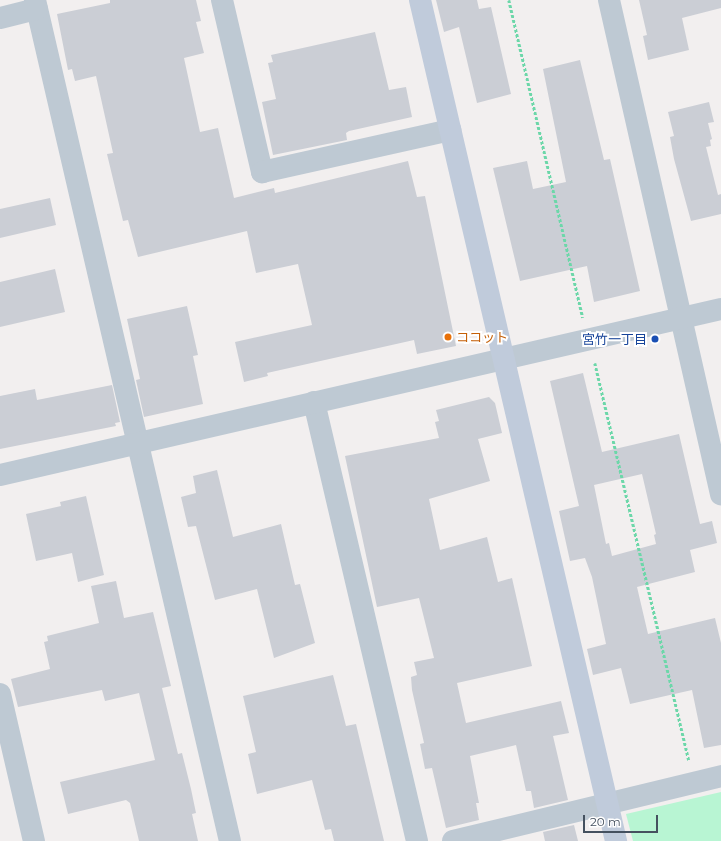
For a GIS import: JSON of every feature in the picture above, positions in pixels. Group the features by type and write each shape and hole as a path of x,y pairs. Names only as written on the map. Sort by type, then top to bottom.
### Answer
{"street":[{"path":"222,0 262,172 450,130"},
{"path":"420,0 616,841"},
{"path":"609,0 721,494"},
{"path":"0,18 36,4 230,841"},
{"path":"0,475 721,309"},
{"path":"314,402 416,841"},
{"path":"0,694 34,841"},
{"path":"453,841 608,805 721,776"}],"path":[{"path":"509,0 695,783"}],"green space":[{"path":"721,792 721,841 633,841 626,814"}],"building":[{"path":"110,0 196,0 201,21 196,22 204,53 184,58 200,132 218,128 234,198 274,188 275,193 408,161 417,197 425,196 456,346 417,354 414,340 267,373 268,376 244,382 235,342 312,325 298,264 256,273 247,231 138,257 128,220 123,221 107,154 113,153 96,76 75,81 72,69 68,70 57,14 110,3"},
{"path":"436,0 477,0 479,9 491,7 511,94 477,103 459,27 444,32"},
{"path":"639,0 721,0 721,8 682,18 689,50 648,60 643,36 647,35"},
{"path":"375,32 389,90 406,87 412,117 349,131 346,133 347,140 273,155 262,102 276,99 268,63 273,62 271,55"},
{"path":"580,60 604,160 610,159 640,291 594,302 587,266 520,281 493,168 527,161 533,189 566,182 543,69"},
{"path":"709,102 714,122 708,123 712,139 710,140 711,146 706,147 718,195 721,194 721,214 691,221 674,159 670,137 674,136 668,112"},
{"path":"50,198 56,225 0,238 0,209"},
{"path":"55,269 65,312 0,327 0,282"},
{"path":"187,306 198,355 193,356 203,404 144,417 136,380 140,379 127,319"},
{"path":"583,373 602,452 679,434 700,524 712,521 717,543 690,550 695,572 637,587 648,634 715,618 721,643 721,745 704,748 692,690 630,704 621,668 593,675 587,649 606,644 592,577 585,558 570,561 559,511 579,506 550,381","holes":["642,474 656,534 654,535 656,544 612,556 609,543 606,544 594,485"]},
{"path":"112,385 120,422 115,423 116,426 0,449 0,396 35,389 37,400"},
{"path":"489,397 495,403 502,433 478,439 490,481 429,499 440,550 487,537 498,582 512,578 532,666 457,683 466,723 561,701 569,733 553,736 568,800 534,808 531,791 526,791 516,745 470,756 479,803 476,803 479,820 446,828 432,768 425,769 420,744 424,743 412,690 411,677 417,675 414,662 434,658 419,598 377,607 345,456 439,438 435,422 439,421 436,410"},
{"path":"217,470 233,537 281,524 295,585 300,584 315,643 274,658 257,589 215,600 196,526 188,527 181,497 196,493 193,476"},
{"path":"86,496 104,575 78,582 72,553 36,561 26,514 61,506 60,502"},
{"path":"116,581 124,618 153,612 171,686 162,688 178,754 182,753 191,789 196,813 192,814 198,841 139,841 130,803 126,800 68,814 60,782 155,760 139,693 105,701 102,690 18,707 11,679 50,669 44,642 48,641 47,636 99,623 91,586"},
{"path":"333,675 346,726 356,724 384,841 334,841 331,829 325,830 312,780 257,794 248,754 256,752 243,696"},
{"path":"574,825 578,841 545,841 543,832"}],"place":[{"name":"ココット","path":"448,337"},
{"name":"宮竹一丁目","path":"655,339"}]}
